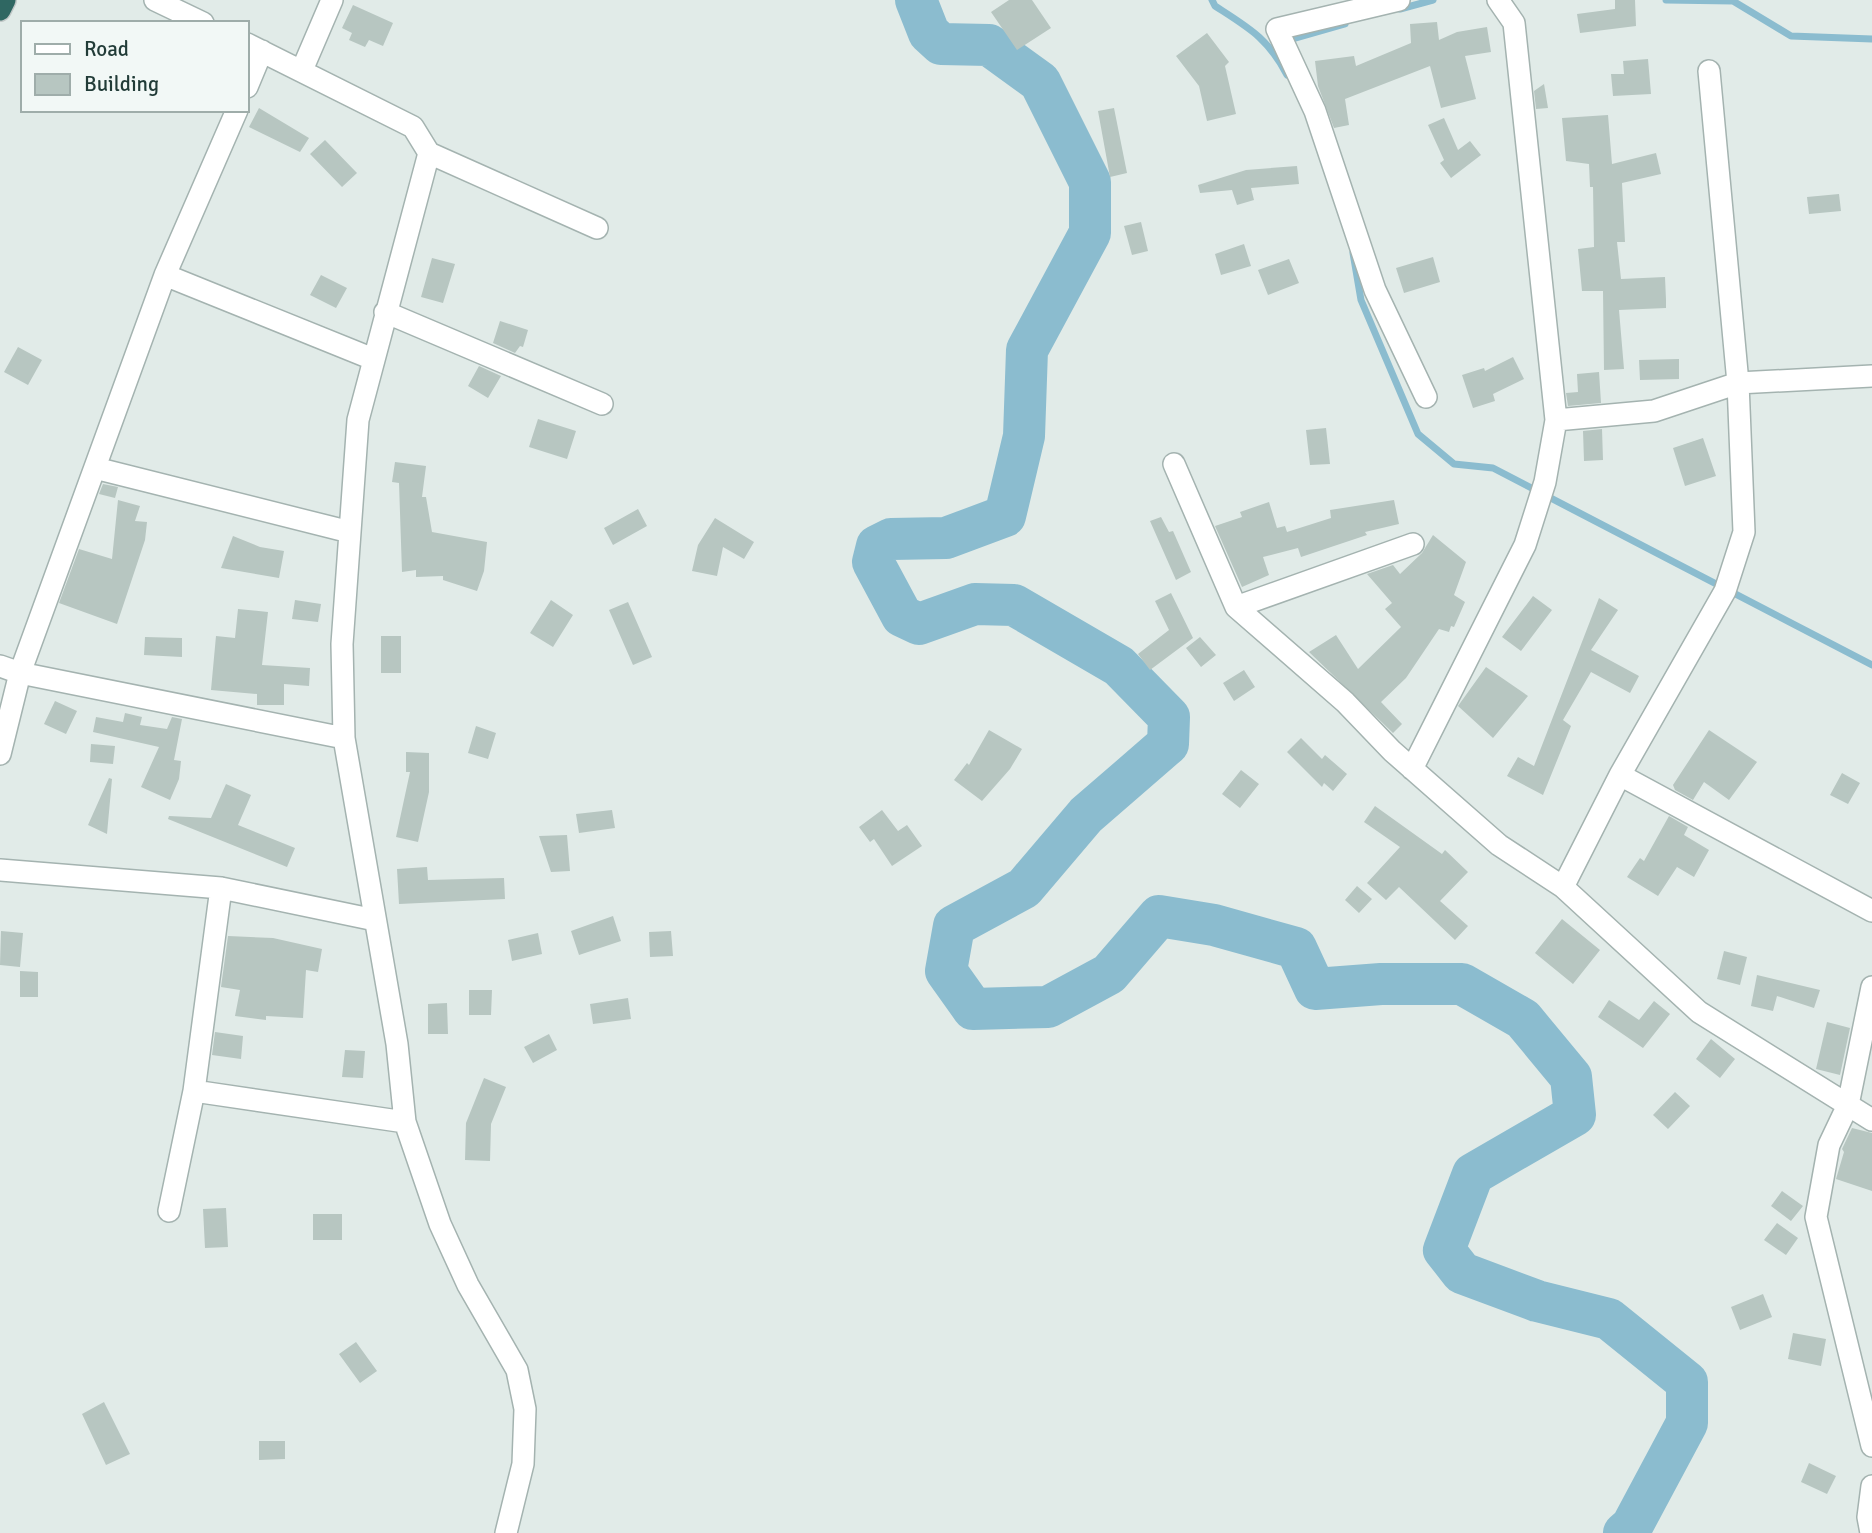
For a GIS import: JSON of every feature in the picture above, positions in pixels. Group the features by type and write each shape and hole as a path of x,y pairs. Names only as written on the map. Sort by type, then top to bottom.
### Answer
{"highway":[{"path":"0,10 5,0"}],"street":[{"path":"155,0 199,21"},
{"path":"302,70 332,0"},
{"path":"1399,0 1314,10 1277,29 1315,111 1375,290 1426,397"},
{"path":"1412,769 1525,545 1543,490 1556,420 1514,23 1498,0"},
{"path":"248,83 255,48 413,127 429,152 597,228"},
{"path":"1563,887 1620,775 1728,584 1744,532 1738,383 1709,71"},
{"path":"0,754 20,673 165,275 236,112"},
{"path":"429,152 358,420 342,645 344,738 397,1044 405,1122 440,1224 468,1285 517,1370 525,1409 523,1464 506,1533"},
{"path":"165,275 373,359"},
{"path":"385,312 602,404"},
{"path":"1556,420 1654,411 1738,383 1872,376"},
{"path":"1174,464 1236,607 1345,702 1412,769 1499,845 1563,887 1699,1012 1872,1120"},
{"path":"95,468 350,532"},
{"path":"1236,607 1413,544"},
{"path":"0,666 20,673 344,738"},
{"path":"1620,775 1872,911"},
{"path":"0,870 221,888 375,920"},
{"path":"169,1211 194,1091 221,888"},
{"path":"1872,987 1848,1105 1829,1145 1816,1217 1872,1446"},
{"path":"194,1091 405,1122"},
{"path":"1871,1533 1868,1517 1872,1486"}],"building":[{"path":"1009,0 1032,0 1051,28 1017,50 991,12"},
{"path":"1615,0 1635,0 1636,26 1580,33 1577,14 1615,9"},
{"path":"353,5 393,23 383,46 369,40 365,47 349,40 352,33 342,28"},
{"path":"1437,22 1439,40 1457,32 1487,27 1491,52 1465,56 1476,99 1441,108 1430,66 1345,99 1349,125 1334,128 1318,86 1315,61 1354,56 1356,66 1411,43 1410,24"},
{"path":"1207,33 1229,62 1225,66 1236,114 1207,121 1199,86 1176,56"},
{"path":"1648,59 1651,94 1613,96 1611,74 1624,74 1623,61"},
{"path":"1544,84 1548,108 1536,109 1534,91"},
{"path":"259,108 309,138 300,152 249,127"},
{"path":"1114,108 1127,173 1110,177 1098,111"},
{"path":"1608,115 1612,164 1656,153 1661,174 1622,183 1625,242 1617,242 1621,279 1665,277 1666,308 1619,310 1624,369 1604,370 1603,291 1582,291 1578,249 1594,247 1593,187 1590,187 1589,164 1566,161 1562,118"},
{"path":"1444,118 1458,150 1470,141 1481,155 1451,178 1440,163 1444,160 1428,125"},
{"path":"325,140 357,173 342,187 310,154"},
{"path":"1297,166 1299,184 1251,188 1254,200 1237,205 1232,190 1200,193 1198,185 1246,170"},
{"path":"1839,194 1841,211 1809,214 1807,197"},
{"path":"1141,222 1148,251 1132,255 1124,226"},
{"path":"1244,244 1251,266 1221,275 1215,254"},
{"path":"1433,257 1440,282 1404,293 1396,268"},
{"path":"432,258 455,264 443,303 421,297"},
{"path":"1289,259 1299,283 1268,295 1258,270"},
{"path":"321,275 347,288 336,308 310,295"},
{"path":"500,321 528,330 523,347 520,346 515,353 493,343"},
{"path":"18,347 42,360 28,385 4,372"},
{"path":"1513,357 1524,379 1493,394 1495,401 1473,408 1462,375 1484,368 1485,371"},
{"path":"1679,359 1679,379 1640,380 1639,360"},
{"path":"479,366 501,376 488,398 468,386"},
{"path":"1599,372 1601,403 1568,406 1566,393 1578,392 1577,374"},
{"path":"538,419 576,431 567,459 529,447"},
{"path":"1326,428 1330,464 1310,465 1306,430"},
{"path":"1602,429 1603,460 1584,461 1583,431"},
{"path":"1703,438 1716,476 1685,486 1673,448"},
{"path":"395,462 426,466 422,497 426,497 432,532 487,542 484,571 477,591 443,580 443,576 416,577 416,570 402,572 399,483 392,482"},
{"path":"103,484 118,487 115,498 99,494"},
{"path":"118,500 140,506 135,521 147,522 145,540 117,624 59,603 79,549 112,559"},
{"path":"1394,500 1399,524 1365,532 1367,535 1301,557 1298,548 1263,557 1269,575 1242,587 1215,526 1242,517 1240,512 1269,502 1277,528 1285,526 1287,532 1331,518 1330,510"},
{"path":"638,509 647,526 613,545 604,528"},
{"path":"1161,517 1169,532 1173,531 1191,572 1176,580 1150,521"},
{"path":"715,518 754,542 744,559 723,547 717,576 692,571 698,545"},
{"path":"1433,535 1466,562 1454,595 1465,602 1454,627 1451,626 1449,632 1439,629 1406,678 1381,702 1402,724 1393,733 1309,652 1336,635 1358,669 1401,627 1385,609 1392,603 1367,574 1393,565 1400,574 1422,553"},
{"path":"233,536 260,547 284,551 279,578 221,568"},
{"path":"1171,593 1193,638 1150,670 1138,654 1169,630 1155,601"},
{"path":"1533,596 1552,610 1521,651 1502,637"},
{"path":"1599,598 1618,610 1591,650 1639,676 1630,693 1591,672 1563,720 1571,726 1543,795 1507,776 1518,757 1534,766"},
{"path":"295,600 321,604 318,622 292,619"},
{"path":"551,600 573,615 553,647 530,633"},
{"path":"628,602 652,657 633,665 609,610"},
{"path":"238,609 268,612 262,665 310,668 309,686 284,684 284,705 257,705 257,694 211,690 216,636 235,638"},
{"path":"381,636 401,636 401,673 381,673"},
{"path":"145,637 182,638 182,657 144,655"},
{"path":"1200,637 1216,655 1201,667 1186,648"},
{"path":"1486,667 1528,696 1493,738 1458,706"},
{"path":"1244,670 1255,687 1234,701 1223,683"},
{"path":"55,701 77,711 66,734 44,724"},
{"path":"125,713 142,717 140,725 167,729 172,717 182,719 174,760 181,761 179,779 170,800 141,787 159,747 93,732 96,717 123,722"},
{"path":"476,726 496,733 488,759 468,753"},
{"path":"989,730 1022,749 1010,769 982,801 954,780 967,763 969,765"},
{"path":"1709,730 1757,762 1729,800 1704,782 1693,800 1675,790 1673,785"},
{"path":"1301,738 1322,759 1325,755 1347,774 1333,791 1324,783 1322,787 1287,752"},
{"path":"91,744 115,746 113,764 90,762"},
{"path":"406,752 429,753 429,792 418,842 396,837 410,772 406,772"},
{"path":"1241,770 1259,784 1240,808 1222,794"},
{"path":"1842,773 1860,783 1848,804 1830,795"},
{"path":"109,778 112,779 107,834 88,825"},
{"path":"226,784 251,795 238,825 295,848 287,867 168,819 169,816 211,818"},
{"path":"1375,806 1442,854 1445,850 1468,872 1440,901 1468,926 1455,940 1399,887 1386,900 1367,883 1400,847 1364,822"},
{"path":"612,810 615,828 579,833 576,814"},
{"path":"882,810 898,831 907,825 922,846 892,866 874,839 870,842 859,827"},
{"path":"1669,816 1688,827 1684,835 1709,850 1694,877 1677,867 1658,896 1627,877 1640,858 1644,861"},
{"path":"567,835 570,871 551,872 539,836"},
{"path":"427,867 428,880 504,878 505,899 399,904 397,869"},
{"path":"1357,886 1372,899 1359,913 1345,900"},
{"path":"613,916 621,941 579,955 571,931"},
{"path":"1562,919 1600,950 1573,984 1535,953"},
{"path":"1,931 23,933 20,967 0,965"},
{"path":"671,931 673,956 650,957 649,932"},
{"path":"538,933 542,954 512,961 508,940"},
{"path":"228,936 273,938 322,949 318,972 306,970 303,1018 266,1016 266,1020 235,1016 240,990 221,987"},
{"path":"1724,951 1747,957 1740,985 1717,979"},
{"path":"20,971 38,972 38,997 20,997"},
{"path":"1757,975 1820,990 1814,1008 1777,996 1773,1011 1751,1006"},
{"path":"469,990 492,990 491,1015 469,1015"},
{"path":"628,998 631,1019 593,1024 590,1004"},
{"path":"1609,1000 1639,1020 1654,1001 1670,1014 1643,1048 1598,1017"},
{"path":"447,1003 448,1034 428,1034 428,1004"},
{"path":"1827,1022 1850,1028 1840,1075 1816,1069"},
{"path":"215,1032 243,1036 241,1059 212,1055"},
{"path":"549,1034 557,1050 533,1063 524,1047"},
{"path":"1711,1039 1735,1059 1720,1078 1696,1059"},
{"path":"345,1050 365,1051 363,1078 342,1077"},
{"path":"484,1078 506,1087 491,1124 490,1161 465,1160 466,1123"},
{"path":"1675,1092 1690,1106 1668,1129 1653,1115"},
{"path":"1852,1128 1872,1133 1872,1191 1836,1179 1844,1152 1842,1149"},
{"path":"1782,1191 1803,1206 1791,1221 1771,1206"},
{"path":"226,1208 228,1247 205,1248 203,1209"},
{"path":"313,1214 342,1214 342,1240 313,1240"},
{"path":"1777,1223 1798,1238 1786,1255 1764,1240"},
{"path":"1763,1294 1772,1317 1740,1330 1731,1307"},
{"path":"1793,1333 1826,1339 1821,1366 1788,1359"},
{"path":"356,1342 377,1371 360,1383 339,1354"},
{"path":"104,1402 130,1454 106,1465 82,1414"},
{"path":"259,1441 285,1441 285,1459 259,1460"},
{"path":"1809,1463 1836,1476 1827,1494 1801,1482"}],"waterway":[{"path":"916,0 929,33 941,44 989,45 1040,82 1090,182 1090,233 1027,350 1024,436 1005,516 946,538 891,539 877,546 873,562 902,616 919,624 975,604 1014,605 1119,666 1169,717 1168,744 1086,815 1024,888 954,926 946,971 973,1009 1048,1007 1109,974 1159,916 1214,925 1296,948 1315,989 1381,984 1462,984 1523,1019 1571,1077 1575,1115 1473,1174 1444,1250 1462,1273 1537,1301 1609,1319 1687,1382 1687,1423 1632,1526 1624,1533"},
{"path":"1212,0 1215,6 1265,43 1287,75"},
{"path":"1400,9 1433,0"},
{"path":"1666,0 1733,1 1791,36 1872,39"},
{"path":"1296,38 1345,24"},
{"path":"1353,253 1361,300 1418,434 1454,464 1493,468 1872,665"}]}
